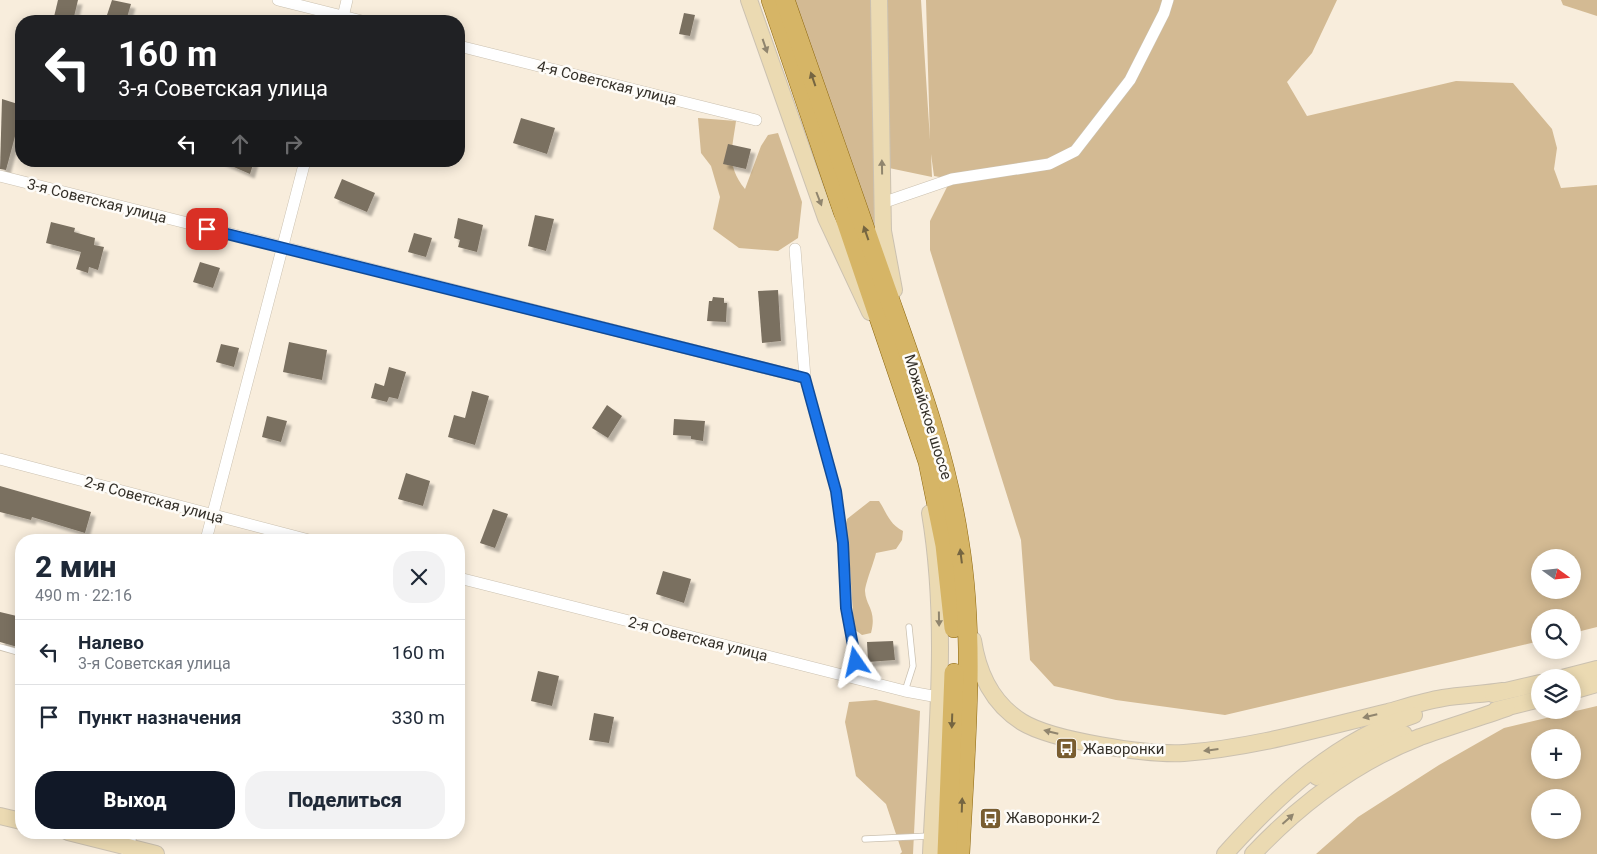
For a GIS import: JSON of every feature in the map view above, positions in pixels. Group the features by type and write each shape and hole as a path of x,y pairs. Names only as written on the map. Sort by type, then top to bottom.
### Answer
{"main road":[{"path":"749,0 826,218 906,371"},
{"name":"Можайское шоссе","path":"771,0 906,371 929,412 952,500 964,577 967,680 960,854"},
{"name":"Можайское шоссе","path":"785,0 906,371 913,414 939,509 950,580 954,623 954,680 946,854"},
{"path":"880,0 883,231 906,371"},
{"path":"913,414 936,554 940,645 931,854"},
{"path":"964,577 978,666 991,693 1022,722 1041,730 1091,743 1152,752 1184,753 1284,737 1442,698 1504,691"},
{"path":"1581,673 1597,669"},
{"path":"1581,688 1597,684"},
{"path":"1226,854 1258,818 1311,769 1345,745 1374,730 1432,709 1531,685"},
{"path":"1253,854 1299,810 1321,792 1365,764 1421,737 1531,701"},
{"path":"1278,800 1357,753 1392,737 1454,719 1507,708"},
{"path":"0,816 15,820"},
{"path":"101,839 129,845 156,854"}],"street":[{"path":"278,0 329,15"},
{"path":"343,15 347,0"},
{"path":"882,203 952,179 1049,164 1075,151 1130,80 1164,13 1168,0"},
{"name":"4-я Советская улица","path":"465,47 756,120"},
{"path":"208,534 303,167"},
{"name":"3-я Советская улица","path":"0,176 805,378"},
{"path":"795,249 805,378"},
{"name":"2-я Советская улица","path":"0,459 285,534"},
{"name":"2-я Советская улица","path":"465,580 859,680 938,697"}],"lane":[{"path":"805,378 836,491 843,543 846,608 859,680"},
{"path":"905,691 913,666 909,627"},
{"path":"0,647 15,651"},
{"path":"865,839 932,836"}],"shaded area":[{"path":"791,0 875,0 880,250"},
{"path":"887,0 921,0 930,140 926,0 1337,0 1312,53 1287,82 1307,116 1456,81 1513,83 1552,129 1557,148 1554,169 1561,188 1597,185 1597,627 1581,631 1581,609 1531,609 1531,643 1225,715 1116,700 1054,686 1030,660 1021,540 930,250 930,221 951,179 934,176 931,154 932,177 889,168"},
{"path":"1561,0 1597,0 1597,16 1563,5"},
{"path":"698,118 736,121 732,149 733,165 739,181 745,189 761,146 768,135 778,133 802,202 798,238 778,251 739,248 713,229 720,197 711,166 701,153"},
{"path":"870,501 879,501 891,522 903,531 902,540 896,549 876,553 865,591 872,614 873,625 871,633 862,635 854,629 848,538 845,528 847,519"},
{"path":"876,700 920,711 913,854 900,854 902,852 886,804 856,776 845,722 849,702"},
{"path":"1597,706 1597,854 1316,854 1358,817 1439,765 1504,728 1542,719 1581,719 1581,710"}],"building":[{"path":"58,0 78,0 74,15 54,15"},
{"path":"112,0 131,4 128,15 107,15"},
{"path":"684,13 695,15 690,36 679,34"},
{"path":"2,99 15,103 15,136 6,170 0,169"},
{"path":"521,118 555,128 547,154 513,143"},
{"path":"728,144 751,149 746,169 723,164"},
{"path":"234,167 252,167 250,174"},
{"path":"342,179 375,193 367,212 334,198"},
{"path":"535,215 554,219 546,251 528,246"},
{"path":"458,218 483,225 477,252 458,247 460,240 454,238"},
{"path":"51,222 75,228 74,232 95,238 94,245 104,247 98,270 89,267 88,273 76,269 81,252 46,243"},
{"path":"414,233 432,238 426,257 408,252"},
{"path":"200,262 220,268 213,288 193,282"},
{"path":"778,290 781,341 762,343 758,291"},
{"path":"713,297 724,298 724,303 727,303 726,322 707,321 709,301 712,301"},
{"path":"289,342 327,350 322,380 283,372"},
{"path":"221,344 239,348 234,367 216,362"},
{"path":"389,367 406,372 398,399 389,397 387,402 371,398 375,383 384,386"},
{"path":"472,391 489,396 475,445 448,437 454,415 465,418"},
{"path":"607,405 622,416 608,438 592,428"},
{"path":"267,416 287,421 281,442 262,437"},
{"path":"674,419 705,421 703,441 691,439 691,436 673,435"},
{"path":"406,473 430,481 423,506 398,499"},
{"path":"0,486 91,512 85,533 32,517 31,520 0,512"},
{"path":"493,509 508,514 495,548 480,543"},
{"path":"663,571 691,579 684,603 656,594"},
{"path":"0,612 15,616 15,646 0,642"},
{"path":"893,641 895,660 868,662 867,642"},
{"path":"538,671 559,676 552,706 531,701"},
{"path":"594,713 614,717 609,743 589,740"}],"place":[{"name":"Жаворонки","path":"1067,749"},
{"name":"Жаворонки-2","path":"990,818"}],"route":[{"path":"207,229 805,378 836,491 843,543 846,608 856,662"}]}
